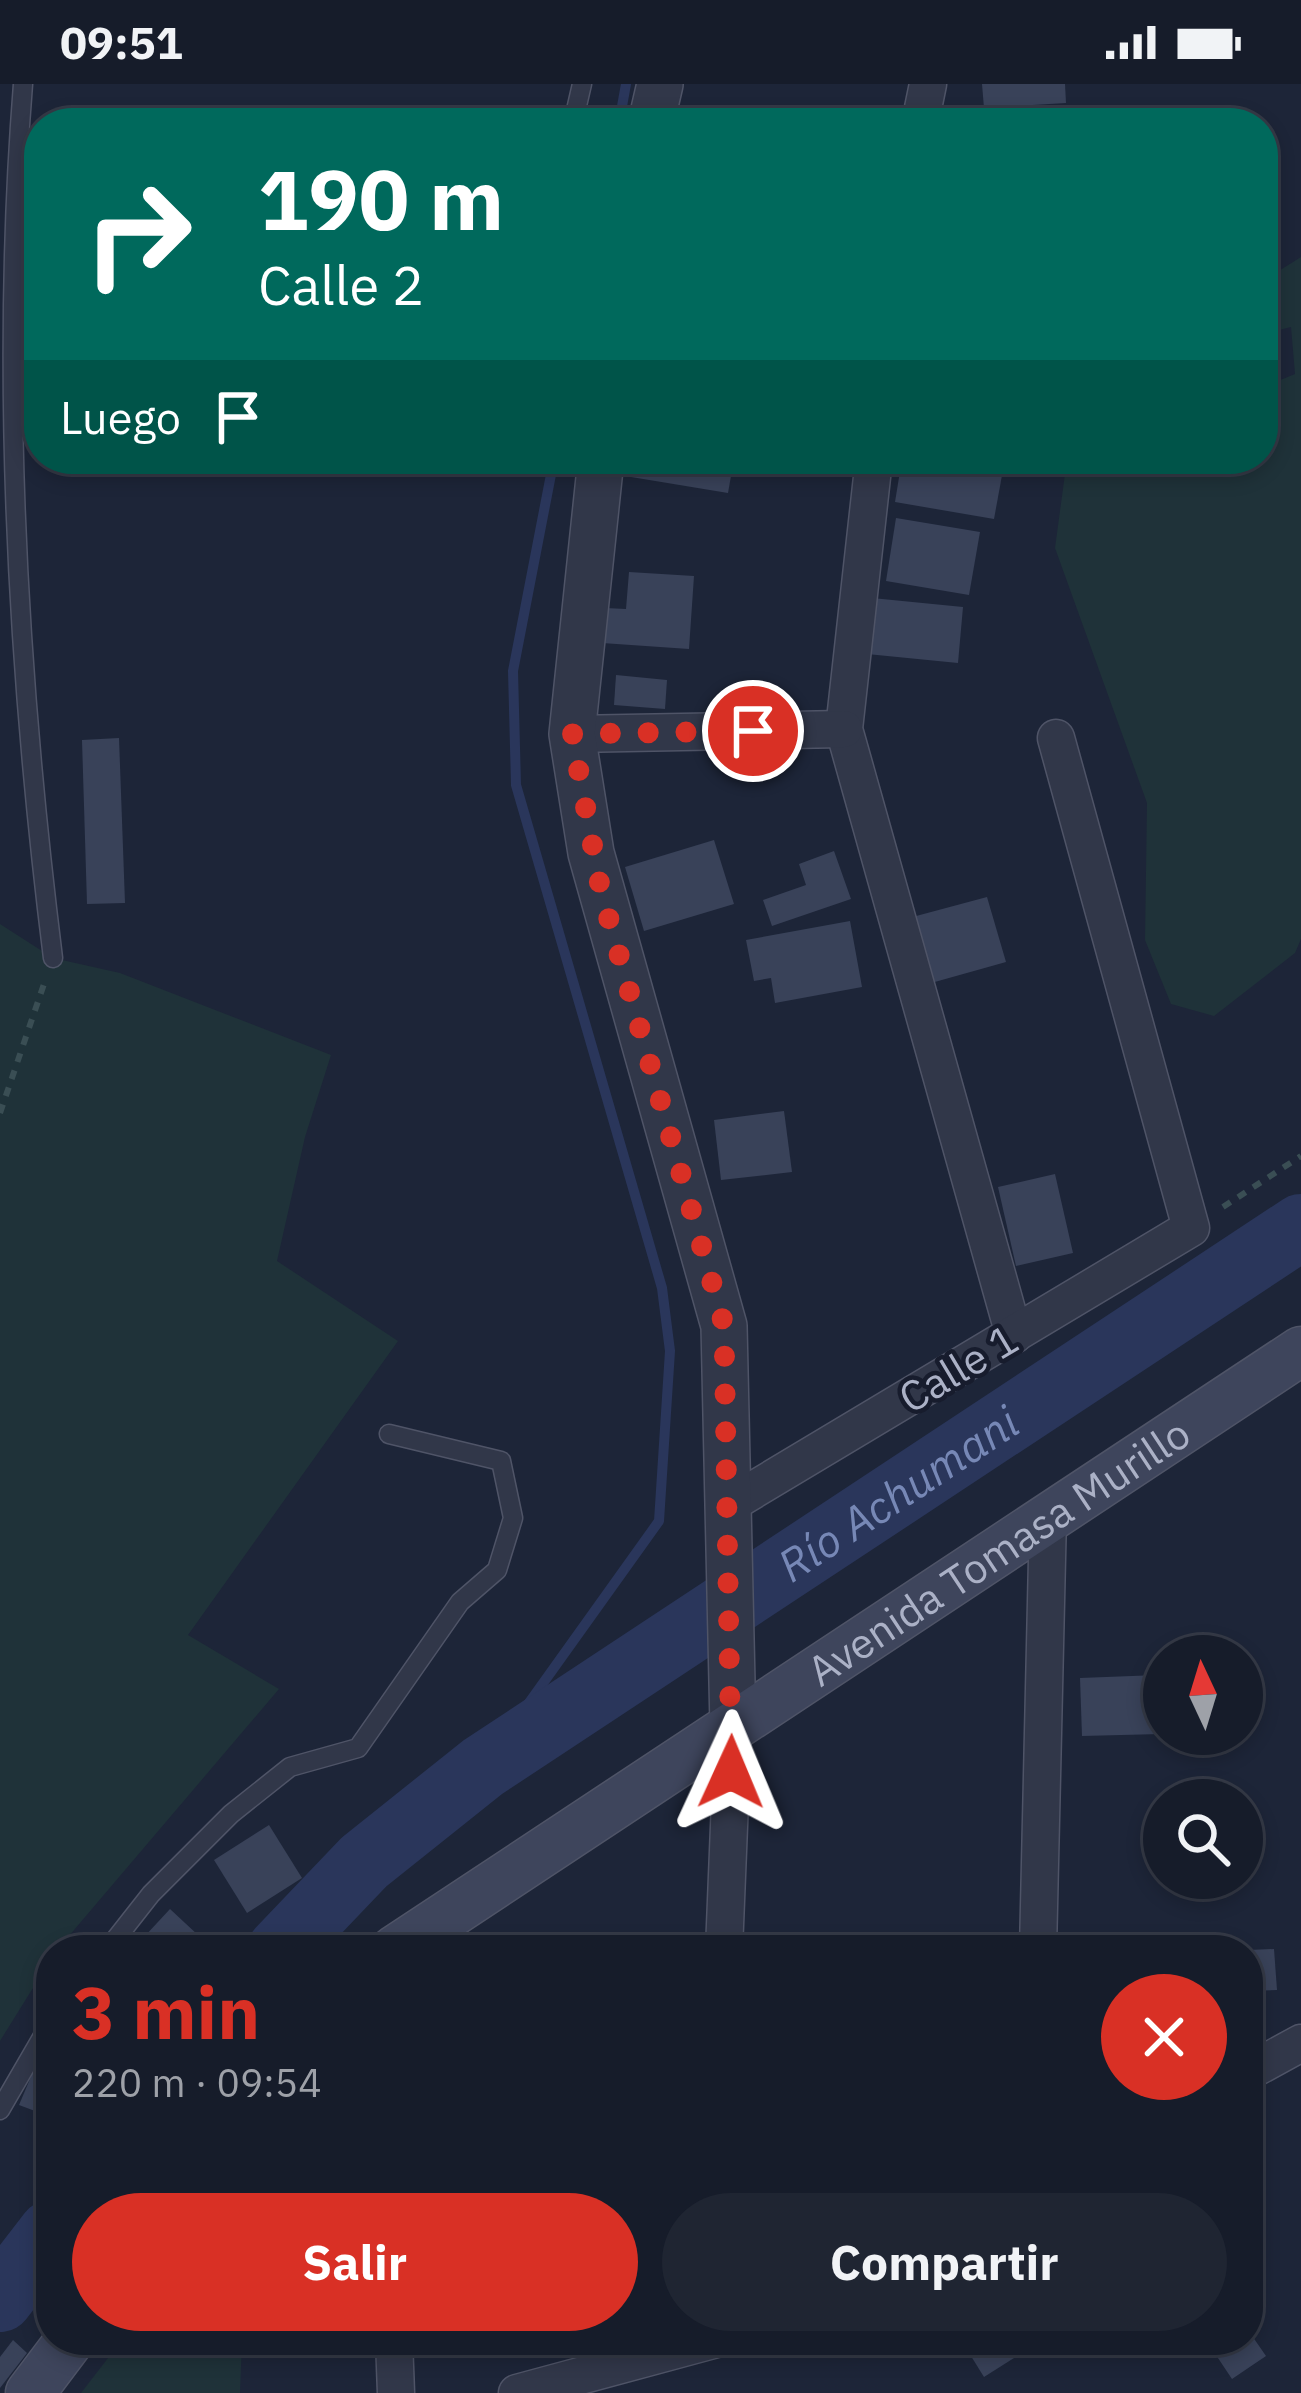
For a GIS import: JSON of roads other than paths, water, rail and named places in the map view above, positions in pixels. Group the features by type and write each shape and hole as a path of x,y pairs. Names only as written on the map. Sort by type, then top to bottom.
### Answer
{"main road":[{"name":"Avenida Tomasa Murillo","path":"420,1935 1301,1351"},
{"path":"30,2393 59,2355"}],"street":[{"path":"600,474 572,734 597,876 724,1325 733,1727 725,1935"},
{"path":"872,474 844,729 1014,1335"},
{"path":"572,734 844,729"},
{"name":"Calle 1","path":"727,1527 1014,1335 1191,1228 1055,738"},
{"path":"1038,1935 1048,1515"},
{"path":"1263,2064 1301,2042"},
{"path":"395,2355 396,2393"},
{"path":"517,2393 656,2355"}],"lane":[{"path":"23,84 14,189 12,308 24,721 53,958"},
{"path":"119,1935 152,1894 231,1814 290,1767 358,1748 460,1602 497,1570 514,1518 501,1461 389,1434"},
{"path":"0,2110 36,2048"}],"waterway":[{"path":"622,108 626,84"},
{"path":"483,1767 659,1521 670,1351 662,1288 516,785 513,671 551,474"},
{"name":"Río Achumani","path":"294,1935 364,1862 483,1767 1301,1227"},
{"name":"Río Achumani","path":"0,2299 36,2252"}]}
